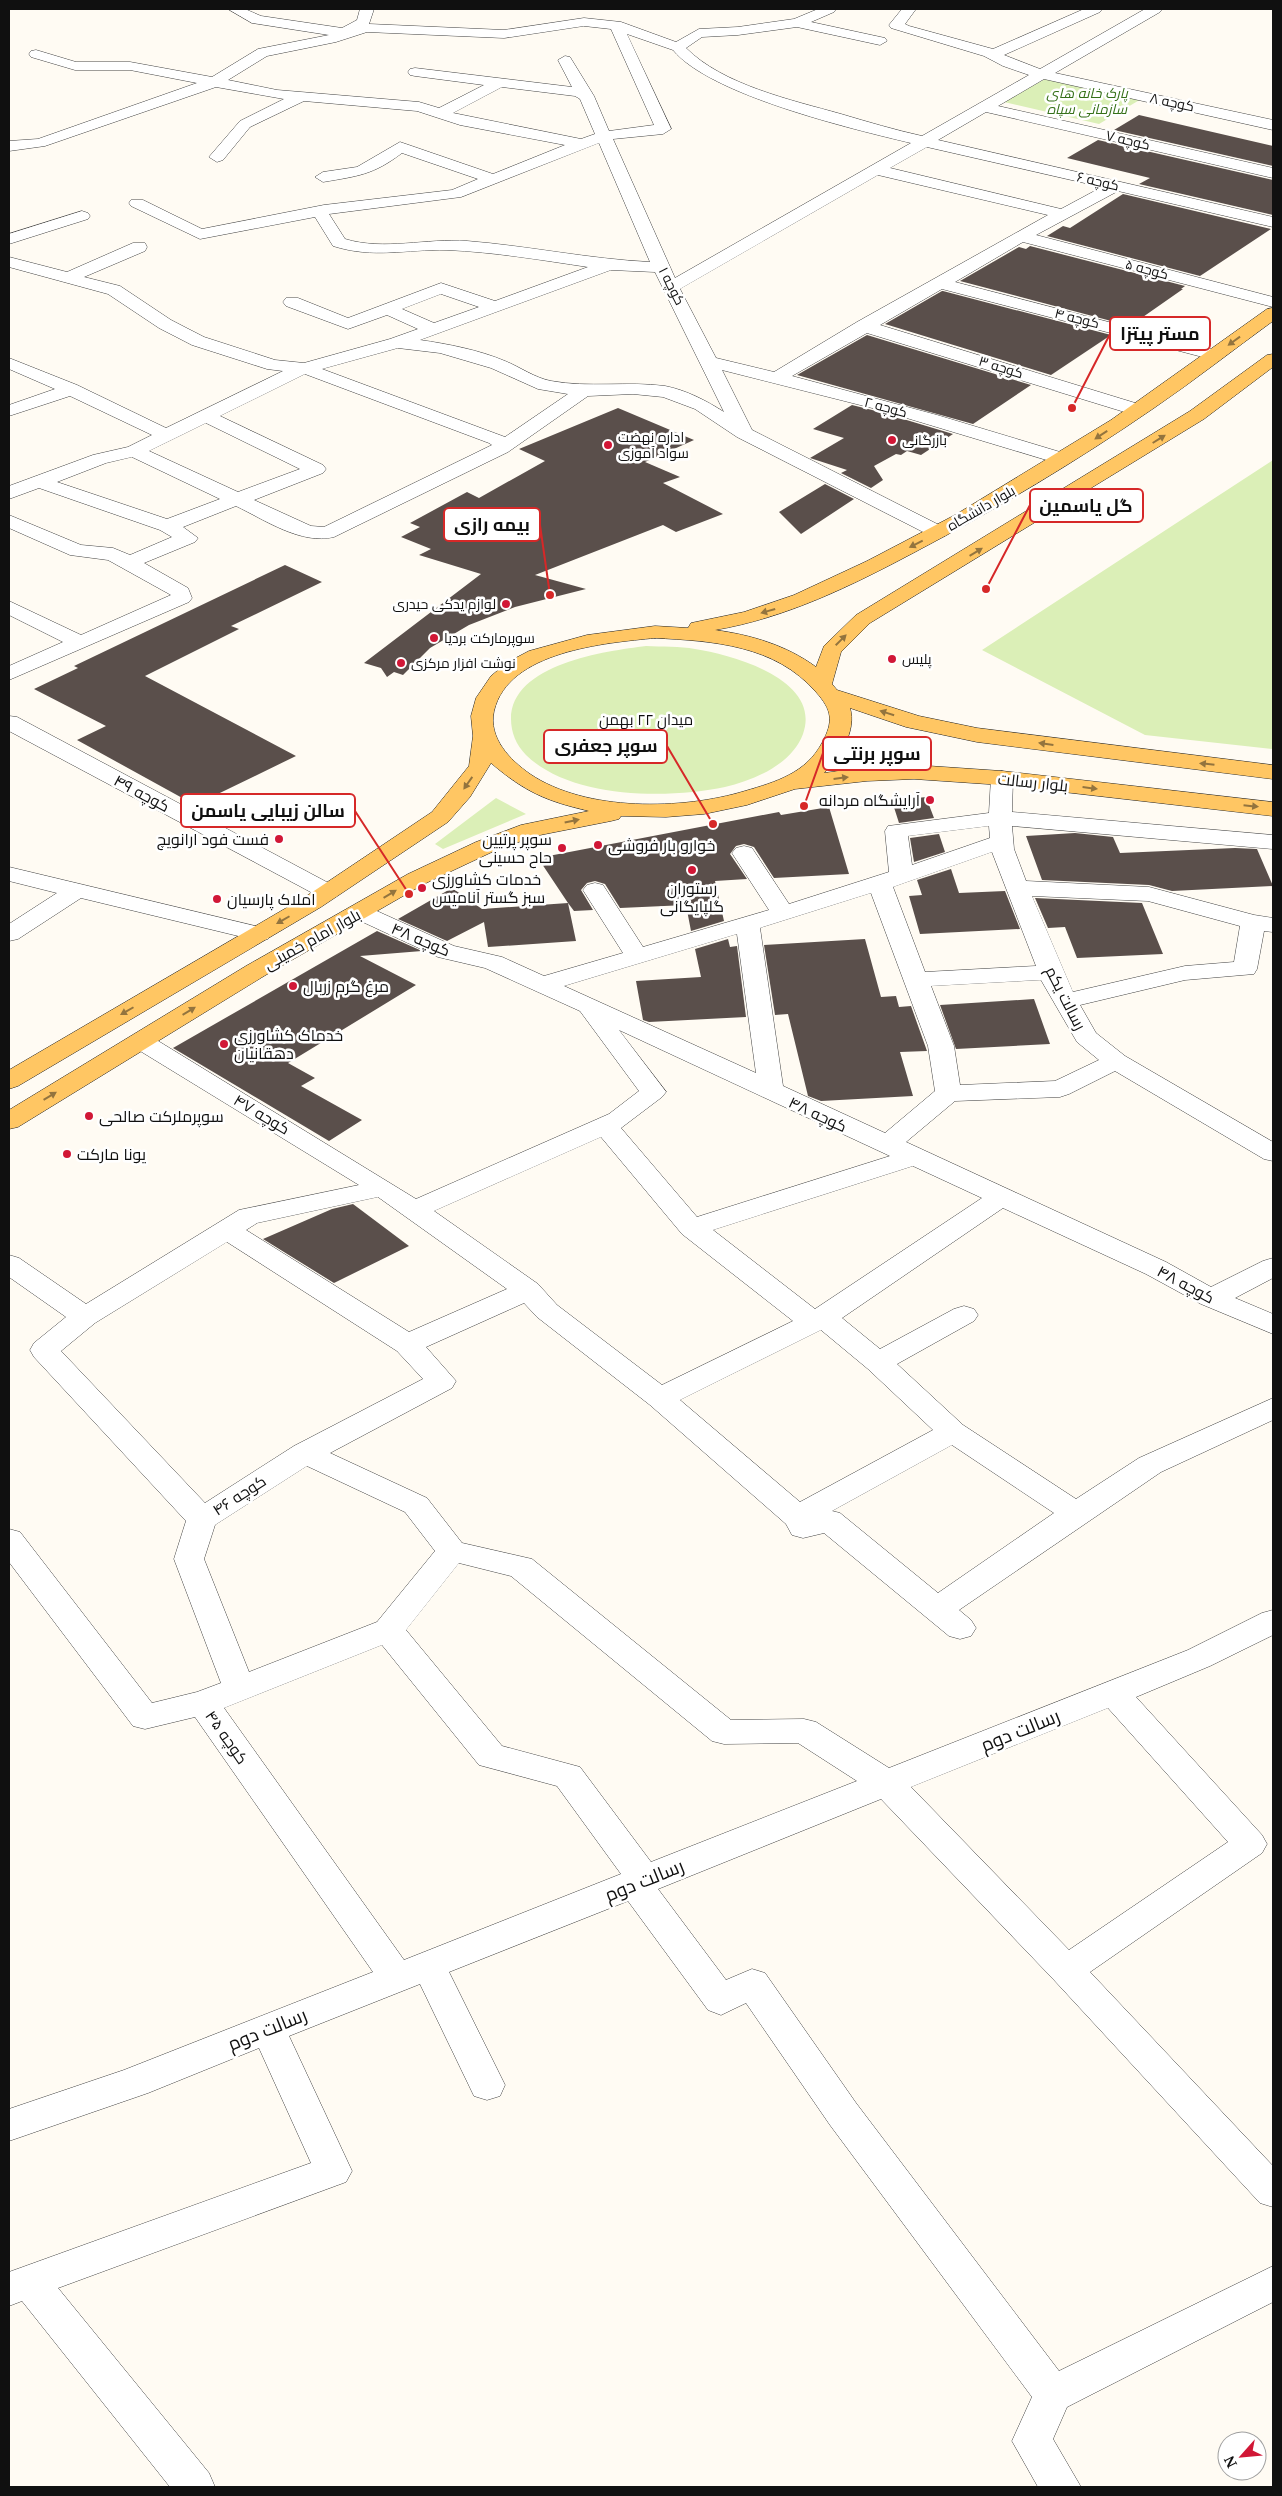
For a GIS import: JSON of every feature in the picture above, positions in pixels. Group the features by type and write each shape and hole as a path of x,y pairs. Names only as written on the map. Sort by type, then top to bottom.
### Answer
{"main road":[{"name":"بلوار دانشگاه","path":"655,632 722,624 774,610 851,578 938,532 1063,459 1138,410 1273,313"},
{"path":"825,689 831,650 863,619 1098,478 1197,415 1273,359"},
{"path":"655,632 707,634 753,645 793,660 825,689 840,709 840,734 822,762 792,783 746,800 692,810 638,811 581,802 536,788 504,764 483,738 482,712 492,687 520,664 560,647 604,636 655,632"},
{"path":"825,689 914,722 977,735 1273,772"},
{"name":"بلوار امام خمینی","path":"9,1081 328,892 440,817 480,766 483,738"},
{"name":"بلوار رسالت","path":"792,783 867,774 914,772 1002,778 1273,809"},
{"name":"بلوار امام خمینی","path":"9,1121 256,970 416,879 484,847 530,830 595,816 638,811"}],"street":[{"path":"235,9 257,20 344,33"},
{"path":"9,146 40,143 215,82 263,52 336,38 363,22 367,9"},
{"path":"678,47 699,33 738,31 797,22 829,9"},
{"name":"کوچه ۸","path":"909,9 896,25 904,29 989,53 1008,63 1041,74 1273,125"},
{"path":"989,53 994,54 1095,9"},
{"path":"673,286 923,140 1154,9"},
{"name":"کوچه ۶","path":"344,33 367,28 504,34 584,22 616,25 678,47 683,53 718,77 742,88 809,110 923,140 1273,222"},
{"path":"797,22 880,41"},
{"path":"137,203 200,234 324,210 455,194 603,136 659,131 664,127 616,25"},
{"path":"36,54 75,66 130,66 300,97 330,98 419,107 460,120 582,144"},
{"name":"کوچه ۱","path":"565,60 583,94 586,96 662,266 744,433"},
{"path":"415,72 583,94"},
{"path":"440,114 499,82"},
{"path":"217,157 244,124 300,97"},
{"name":"کوچه ۷","path":"984,107 1273,173"},
{"path":"436,131 460,120"},
{"path":"323,177 361,171 377,164 396,148 406,147 421,139"},
{"path":"406,147 493,179"},
{"path":"874,169 1063,214"},
{"path":"361,171 406,200"},
{"path":"778,377 1022,236 1118,185"},
{"path":"324,210 321,214 339,242 368,250 444,245 493,248 609,265 662,266"},
{"path":"11,237 82,216"},
{"name":"کوچه ۵","path":"1022,236 1273,302"},
{"path":"70,276 139,247"},
{"path":"9,262 70,276 114,290 165,324 198,341 273,365 304,368 496,440 503,444 501,448"},
{"path":"9,494 37,481 100,459 134,451 208,417 304,368 396,342 609,265"},
{"name":"کوچه ۴","path":"940,283 1136,333 1214,356"},
{"path":"292,302 348,324 441,288 493,306"},
{"path":"387,309 433,329"},
{"name":"کوچه ۳","path":"864,326 1138,410"},
{"path":"396,342 441,348 497,364 544,385 584,391 633,389 666,392 701,405 744,433 938,532"},
{"name":"کوچه ۲","path":"708,362 778,377 982,433 1063,459"},
{"path":"9,363 71,389 168,436"},
{"path":"9,411 71,389"},
{"path":"134,451 307,532 327,533 501,448 584,391"},
{"path":"167,526 316,468 208,417"},
{"path":"37,481 167,526 188,538 128,563"},
{"path":"9,521 77,551 113,554 181,592 182,598 9,674"},
{"path":"9,607 81,642"},
{"name":"کوچه ۴۹","path":"9,722 328,892"},
{"name":"رسالت یکم","path":"1002,778 1002,849 1051,972 1086,1037 1116,1060 1273,1153"},
{"path":"540,985 890,879 1001,829"},
{"path":"948,1093 941,1046 916,980 890,879 896,831 1001,829 1273,842"},
{"path":"744,853 783,912"},
{"path":"9,874 259,934"},
{"path":"1018,888 1149,894 1263,924 1245,969 1185,972 1066,1001"},
{"path":"595,890 637,956"},
{"path":"9,934 76,891"},
{"name":"کوچه ۴۸","path":"360,912 447,952 492,962 1000,1198 1156,1268 1211,1298 1273,1325"},
{"path":"747,922 771,1092"},
{"path":"916,980 1051,972"},
{"path":"414,1210 618,1120 653,1092 589,1008"},
{"name":"کوچه ۴۷","path":"141,1041 383,1188 528,1290 547,1311 660,1398 798,1517"},
{"path":"887,1145 948,1093 1060,1089 1116,1060"},
{"path":"605,1126 692,1228 878,1362 953,1432 1076,1513"},
{"path":"692,1228 913,1157"},
{"path":"9,1264 85,1317 249,1216 383,1188"},
{"path":"660,1398 818,1320 1000,1198"},
{"path":"227,1230 407,1344 528,1290"},
{"path":"1211,1298 1273,1267"},
{"path":"878,1362 964,1315"},
{"name":"کوچه ۴۶","path":"85,1317 44,1350 202,1519 305,1453 442,1381 407,1344"},
{"path":"937,1609 1076,1513 1150,1465 1273,1408"},
{"path":"953,1432 798,1517 803,1527 829,1521 960,1628"},
{"path":"305,1453 416,1505 452,1551 521,1567 724,1732 804,1731 886,1783 1066,1970 1273,2191"},
{"path":"202,1519 189,1559 239,1689"},
{"name":"کوچه ۴۵","path":"9,1540 145,1717 203,1703 412,1972 487,2085"},
{"path":"203,1703 388,1630 452,1551"},
{"name":"رسالت دوم","path":"9,2125 135,2082 1113,1693 1199,1658 1273,1621"},
{"path":"388,1630 491,1756 568,1776 721,2000 752,1983 843,2114 1053,2394"},
{"path":"1066,1970 1250,1844 1113,1693"},
{"path":"195,2487 20,2286 333,2172 268,2029"},
{"path":"1061,2487 1032,2441 1053,2394 1273,2283"}],"green space":[{"name":"پارک خانه های سازمانی سپاه","path":"1054,74 1148,95 1099,124 1004,102"},
{"path":"1273,460 1273,749 1145,735 982,650"},
{"path":"646,646 683,647 712,652 751,664 771,674 787,685 800,699 805,715 803,734 798,745 771,769 737,784 702,791 649,794 594,788 568,780 545,770 522,751 515,738 511,719 515,700 526,685 543,673 564,664 608,652"},
{"path":"496,798 526,814 443,849 435,844"}],"building":[{"path":"1139,115 1273,146 1273,166 1114,130"},
{"path":"1098,140 1273,180 1273,215 1139,184 1150,178 1067,158"},
{"path":"1123,194 1271,229 1200,276 1047,236 1063,226 1070,228"},
{"path":"1030,246 1185,286 1130,326 960,281 1019,247 1026,249"},
{"path":"942,291 1111,335 1051,375 885,324"},
{"path":"867,335 1031,385 973,424 797,375"},
{"path":"852,405 953,434 921,455 907,451 901,455 896,454 874,466 883,480 871,488 841,473 847,470 810,458 844,438 813,429"},
{"path":"618,408 694,440 645,462 680,477 663,483 723,514 676,532 663,525 535,575 586,589 515,607 469,625 430,648 403,675 394,672 387,677 381,668 364,663 481,574 419,555 431,549 401,537 420,527 410,523 467,492 479,498 545,461 519,449"},
{"path":"825,484 854,499 801,534 779,512"},
{"path":"285,565 322,582 231,626 239,629 145,676 296,756 195,805 77,740 106,726 34,689 78,668 74,666"},
{"path":"926,797 934,818 899,823 892,801"},
{"path":"829,807 849,874 774,878 754,847 744,844 736,846 730,854 747,879 715,881 724,921 691,931 686,905 620,908 605,884 595,881 587,883 581,890 593,910 574,911 538,858 779,812 781,815"},
{"path":"1075,833 1113,837 1120,853 1235,848 1257,849 1273,886 1172,891 1149,885 1042,880 1026,836"},
{"path":"939,834 945,852 914,862 910,838"},
{"path":"951,869 959,893 1005,891 1020,929 920,934 909,896 922,895 917,880"},
{"path":"452,888 482,909 568,903 576,941 488,947 484,922 447,941 398,919"},
{"path":"1035,898 1142,903 1163,954 1077,958 1065,927 1048,928"},
{"path":"377,931 422,951 360,956 416,985 288,1063 315,1078 301,1086 362,1120 329,1141 173,1048"},
{"path":"728,939 730,947 737,946 746,1017 649,1022 643,1020 636,981 701,977 695,949"},
{"path":"865,939 881,997 896,996 899,1007 911,1006 927,1051 900,1052 913,1096 821,1101 808,1096 788,1014 775,1015 764,945"},
{"path":"1034,999 1050,1044 956,1049 940,1005"},
{"path":"353,1204 409,1246 334,1283 263,1239 332,1209"}],"place":[{"name":"مستر پیتزا","path":"1072,408"},
{"name":"بازرگانی","path":"892,440"},
{"name":"اداره نهضت سواد آموزی","path":"608,445"},
{"name":"گل یاسمین","path":"986,589"},
{"name":"بیمه رازی","path":"550,595"},
{"name":"لوازم یدکی حیدری","path":"506,604"},
{"name":"سوپرمارکت بردیا","path":"434,638"},
{"name":"پلیس","path":"892,659"},
{"name":"نوشت افزار مرکزی","path":"401,663"},
{"name":"آرایشگاه مردانه","path":"930,800"},
{"name":"سوپر برنتی","path":"804,806"},
{"name":"سوپر جعفری","path":"713,824"},
{"name":"فست فود ارانویچ","path":"279,839"},
{"name":"خوارو بار فروشی","path":"598,845"},
{"name":"سوپر پرتیین حاح حسینی","path":"562,848"},
{"name":"رستوران گلپایگانی","path":"692,870"},
{"name":"خدمات کشاورزی سبز گستر آنامیس","path":"422,888"},
{"name":"سالن زیبایی یاسمن","path":"409,894"},
{"name":"املاک پارسیان","path":"217,899"},
{"name":"مرغ گرم زربال","path":"293,986"},
{"name":"خدماک کشاورزی دهقانیان","path":"224,1044"},
{"name":"سوپرملرکت صالحی","path":"89,1116"},
{"name":"یونا مارکت","path":"67,1154"}],"district":[{"name":"میدان ۲۲ بهمن","path":"646,720"}]}
